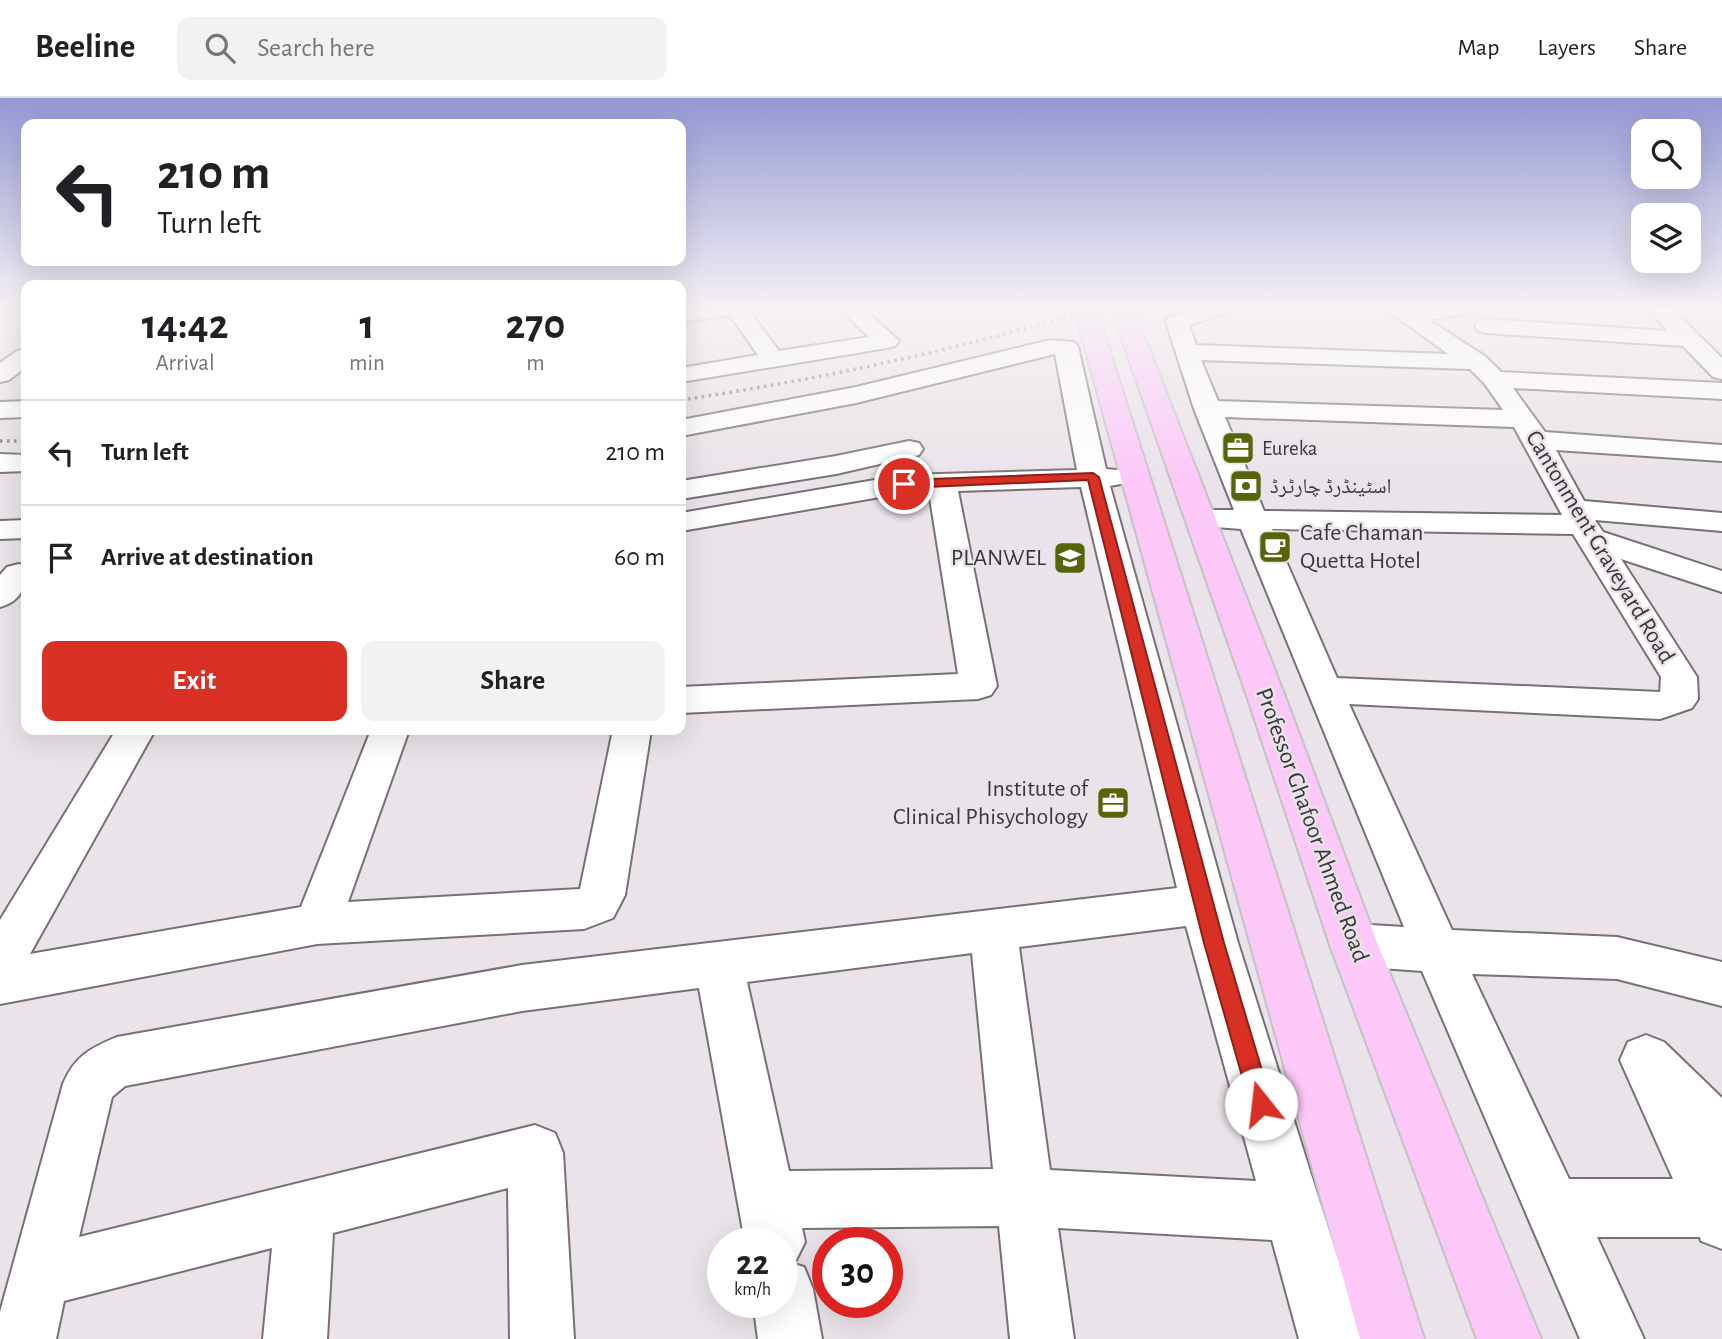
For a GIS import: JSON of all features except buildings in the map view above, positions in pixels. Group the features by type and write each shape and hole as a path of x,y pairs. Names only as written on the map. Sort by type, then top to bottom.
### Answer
{"main road":[{"path":"1103,366 1392,1339"},
{"name":"Professor Ghafoor Ahmed Road","path":"1144,366 1267,699 1354,945 1509,1339"},
{"path":"1201,694 1267,699"}],"street":[{"path":"686,374 741,366"},
{"path":"686,427 856,395 974,366"},
{"path":"1070,366 1093,477 1205,904 1331,1339"},
{"path":"1191,366 1324,690 1612,1339"},
{"path":"1405,366 1722,391"},
{"name":"Cantonment Graveyard Road","path":"1324,690 1660,706 1679,699 1679,677 1582,524 1530,429 1485,371 1478,366"},
{"path":"1483,366 1485,371"},
{"path":"0,410 21,409"},
{"path":"1208,409 1530,429 1722,453"},
{"path":"686,489 836,465 909,449"},
{"path":"0,463 21,463"},
{"path":"686,521 904,484 1093,477 1137,478"},
{"path":"686,700 978,686 942,482"},
{"path":"1201,519 1582,524 1722,522"},
{"path":"1582,524 1722,582"},
{"path":"0,530 21,529"},
{"path":"0,963 133,735"},
{"path":"317,924 388,735"},
{"path":"0,982 317,924 584,909 597,904 602,895 631,735"},
{"path":"24,1339 89,1084 102,1070 117,1062 522,988 1205,904"},
{"path":"993,930 1042,1339"},
{"path":"1354,945 1617,958 1722,984"},
{"path":"719,964 772,1222 1024,1197 1299,1233 1369,1259"},
{"path":"1553,1208 1719,1214 1646,1060 1722,1136"},
{"path":"40,1277 535,1153 542,1339"},
{"path":"295,1339 305,1211"},
{"path":"787,1318 790,1339"}],"railway":[{"path":"686,399 871,366"},
{"path":"0,441 21,441"}],"place":[{"name":"Eureka","path":"1238,448"},
{"name":"اسٹینڈرڈ چارٹرڈ","path":"1246,486"},
{"name":"Cafe Chaman Quetta Hotel","path":"1275,547"},
{"name":"PLANWEL","path":"1070,558"},
{"name":"Institute of Clinical Phisychology","path":"1113,803"}],"route":[{"path":"904,484 1093,477 1214,943 1261,1104"}]}
